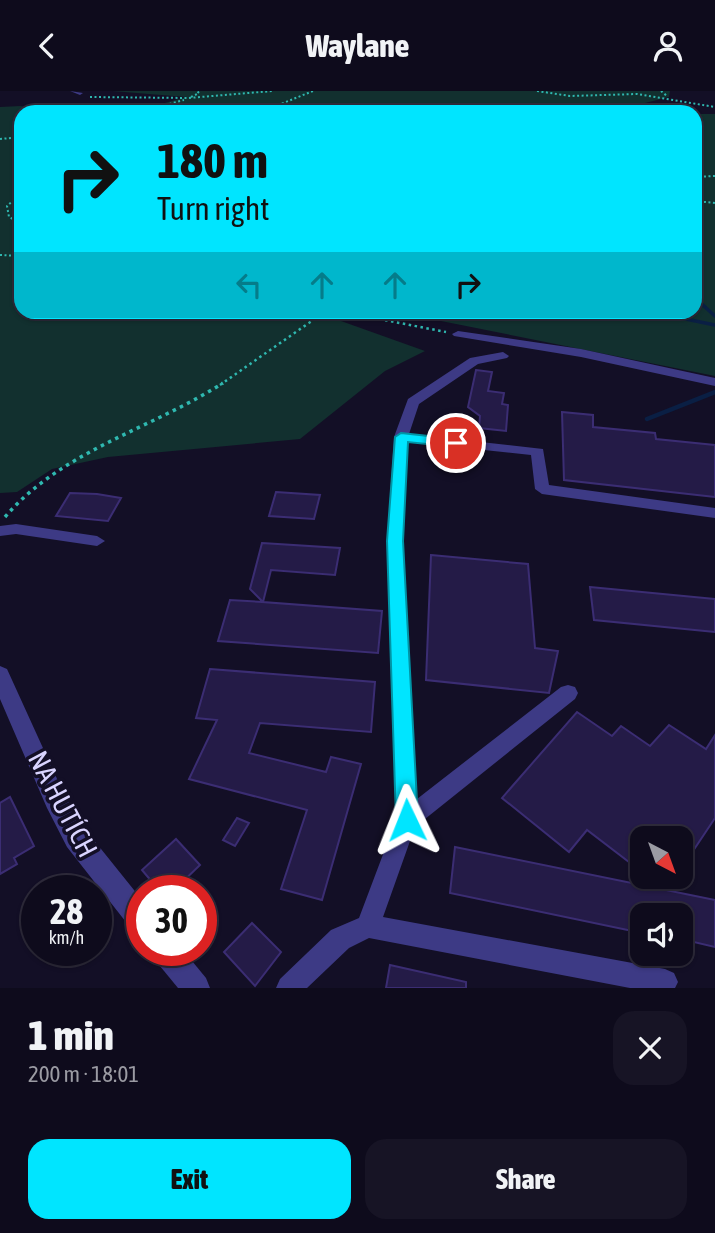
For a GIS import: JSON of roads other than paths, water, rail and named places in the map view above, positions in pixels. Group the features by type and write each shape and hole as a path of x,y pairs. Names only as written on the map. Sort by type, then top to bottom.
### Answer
{"street":[{"path":"458,334 581,353 715,382"},
{"path":"368,926 407,820 395,541 401,437 413,402 474,361 503,356"},
{"path":"401,437 538,452 542,489 715,513"},
{"path":"0,531 16,529 97,541"},
{"name":"NA HUTÍCH","path":"0,675 55,800 76,838 126,902"},
{"path":"407,820 568,692"},
{"path":"295,985 340,939 368,926 665,982"},
{"path":"178,966 197,988"}],"waterway":[{"path":"702,304 715,316"},
{"path":"686,319 715,325"},
{"path":"647,419 715,392"}]}
